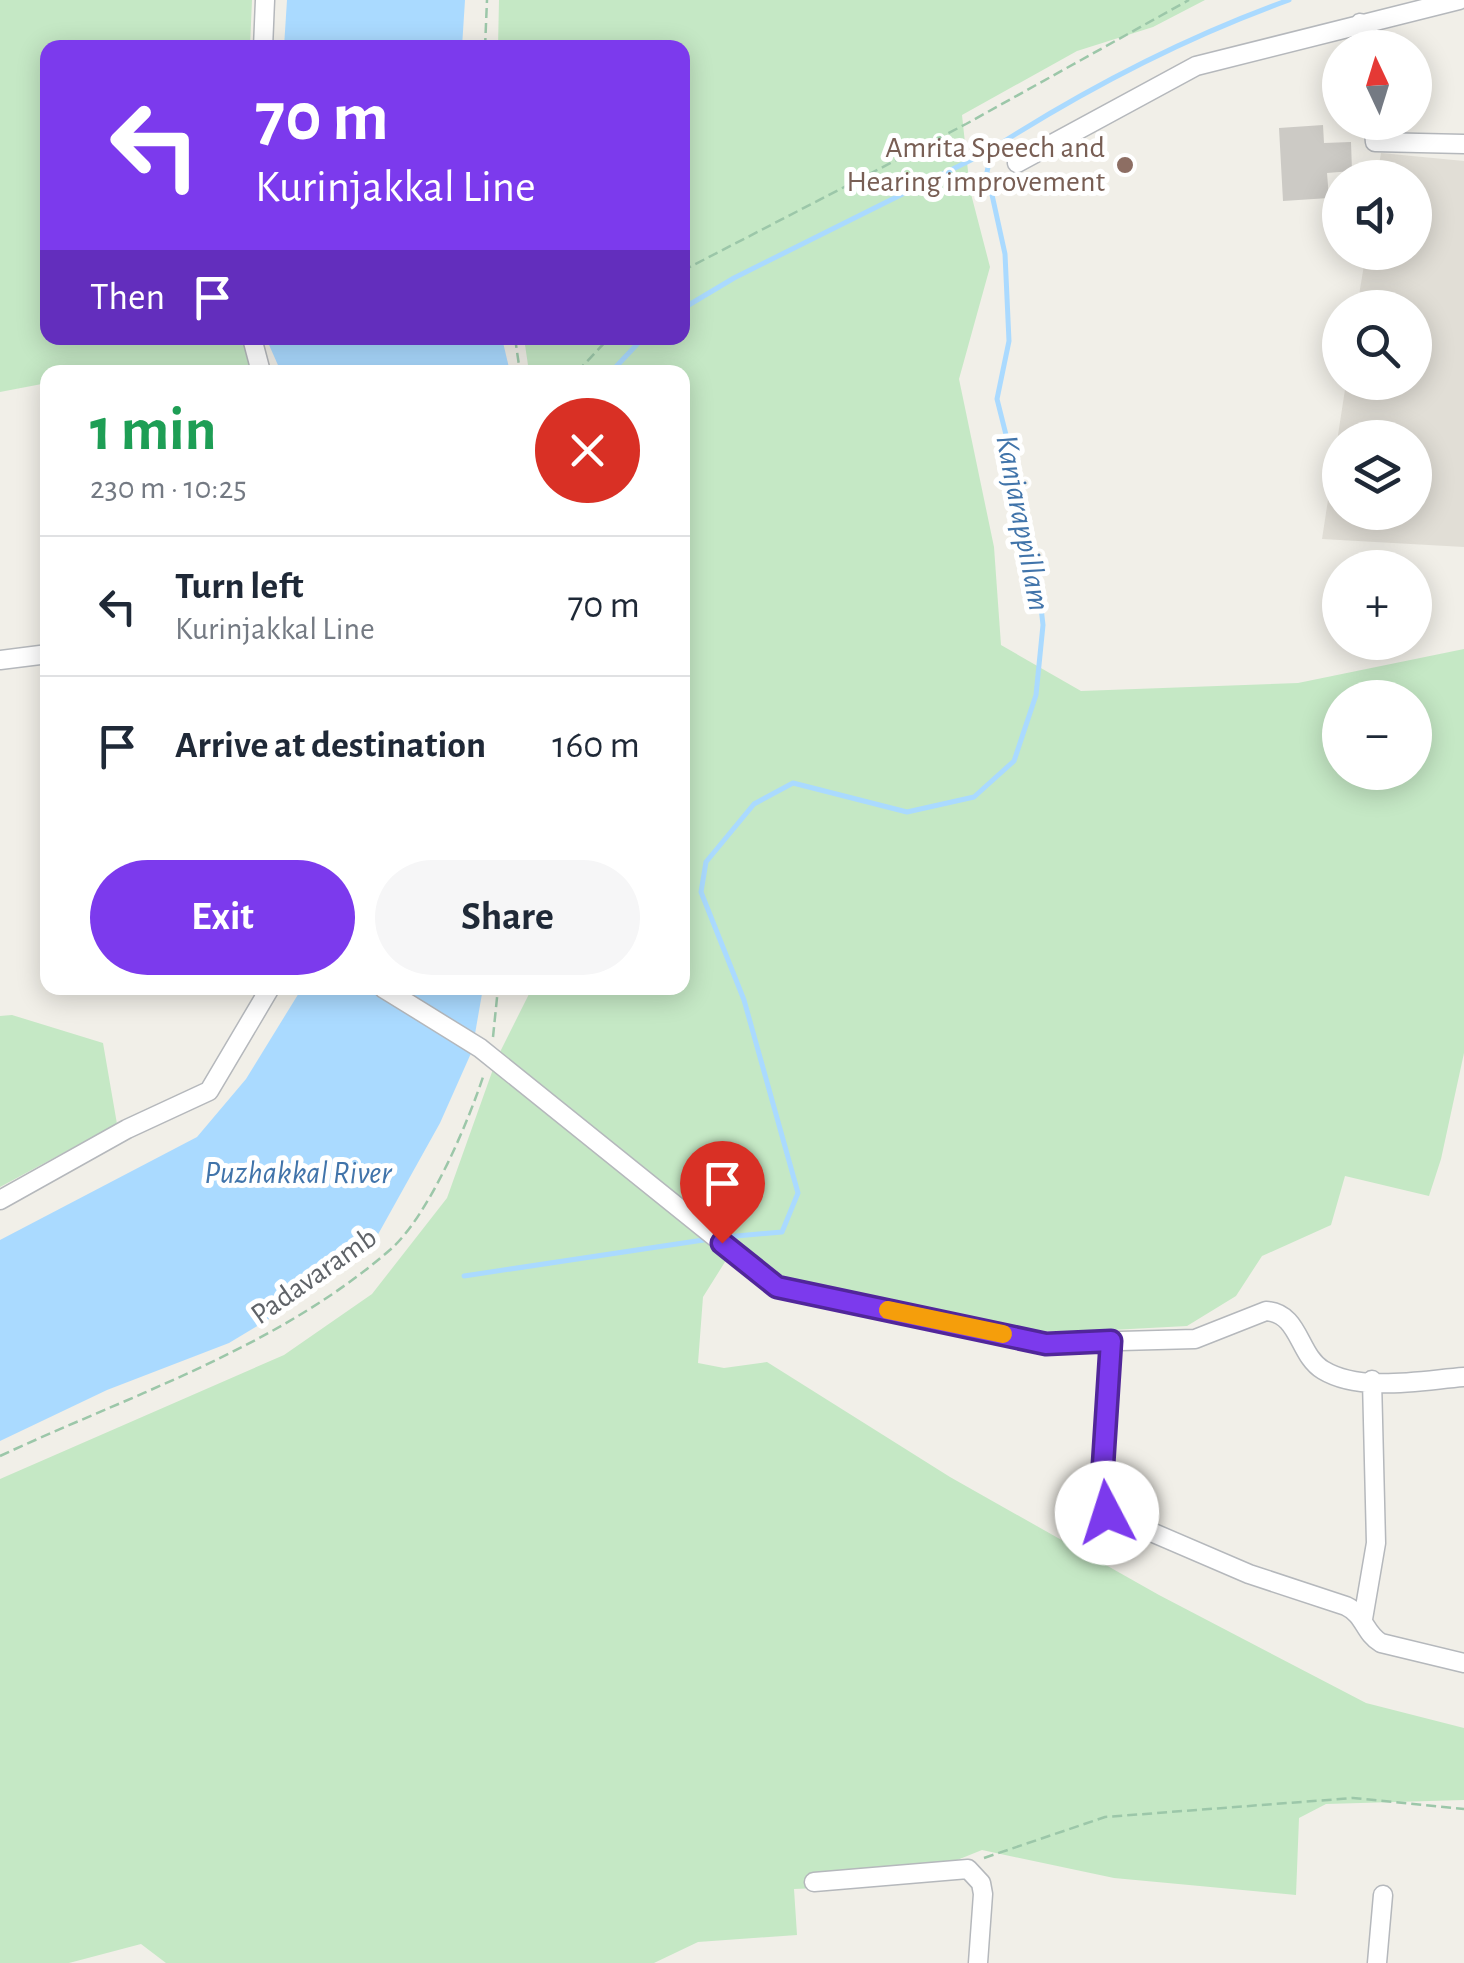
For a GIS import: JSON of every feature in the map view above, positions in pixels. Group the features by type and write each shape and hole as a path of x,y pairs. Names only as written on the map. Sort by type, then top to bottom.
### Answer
{"street":[{"path":"262,40 265,0"},
{"path":"1017,164 1196,66 1458,0"},
{"path":"1360,23 1361,30"},
{"path":"1375,140 1464,144"},
{"path":"0,660 40,655"},
{"path":"0,1200 126,1129 209,1091 266,995"},
{"path":"394,995 484,1052 777,1287 1046,1344 1195,1339 1266,1312 1277,1312 1286,1317 1314,1364 1324,1371 1372,1380 1464,1377"},
{"path":"1111,1341 1102,1480 1107,1513 1250,1574 1346,1606 1363,1619"},
{"path":"1372,1380 1376,1544 1363,1619 1370,1637 1381,1643 1464,1663"},
{"path":"814,1882 968,1869 981,1883 978,1963"},
{"path":"1377,1963 1383,1895"}],"path":[{"path":"485,40 487,0"},
{"path":"690,268 966,124 1189,0"},
{"path":"585,365 603,345"},
{"name":"Padavaramb","path":"0,1456 263,1338 393,1247 432,1187 484,1052 496,995"},
{"path":"958,1867 1105,1817 1352,1798 1464,1809"}],"shaded area":[{"path":"1381,153 1464,161 1464,547 1322,539 1323,530 1432,530 1432,420 1340,420 1343,400 1432,400 1432,290 1360,290 1363,270 1432,270 1432,160 1380,160"}],"green space":[{"path":"0,0 252,0 250,40 40,40 40,345 247,345 252,365 40,365 40,384 0,392"},
{"path":"499,0 1205,0 1153,27 1077,51 962,115 970,190 990,267 959,379 994,547 1001,645 1081,691 1298,683 1410,660 1432,660 1432,656 1464,649 1464,1053 1429,1196 1345,1176 1331,1225 1262,1256 1236,1296 1187,1326 1029,1332 776,1281 735,1246 703,1297 698,1363 724,1368 767,1362 950,1477 1159,1595 1366,1703 1464,1728 1464,1800 1326,1804 1299,1818 1296,1895 1114,1878 982,1850 895,1885 794,1889 797,1935 698,1942 654,1963 166,1963 141,1944 69,1963 0,1963 0,1479 284,1355 372,1294 447,1198 497,1058 528,995 690,995 690,365 528,365 525,345 690,345 690,40 498,40"},
{"path":"12,1015 103,1043 117,1124 0,1187 0,1016"}],"water":[{"path":"287,0 465,0 462,40 284,40"},
{"path":"269,345 504,345 508,365 278,365"},
{"name":"Puzhakkal River","path":"298,995 482,995 472,1051 440,1123 376,1238 307,1296 229,1343 107,1390 0,1441 0,1240 197,1137 246,1079"}],"building":[{"path":"1322,125 1324,143 1351,142 1352,160 1322,160 1322,198 1283,201 1279,128"}],"waterway":[{"name":"Kanjarappillam","path":"725,1237 782,1232 798,1193 744,1000 701,892 706,862 754,804 793,783 907,812 974,797 1014,761 1036,695 1043,625 1034,546 997,399 1009,341 1005,254 987,172 992,149 1136,66 1289,0"},
{"path":"690,304 734,278 991,150"},
{"path":"618,365 636,345"},
{"name":"Kanjarappillam","path":"464,1276 710,1239"}],"slow traffic":[{"path":"888,1310 1003,1334"}],"place":[{"name":"Amrita Speech and Hearing improvement","path":"1125,165"}],"route":[{"path":"722,1243 777,1287 1046,1344 1111,1341 1102,1480 1107,1513"}]}
